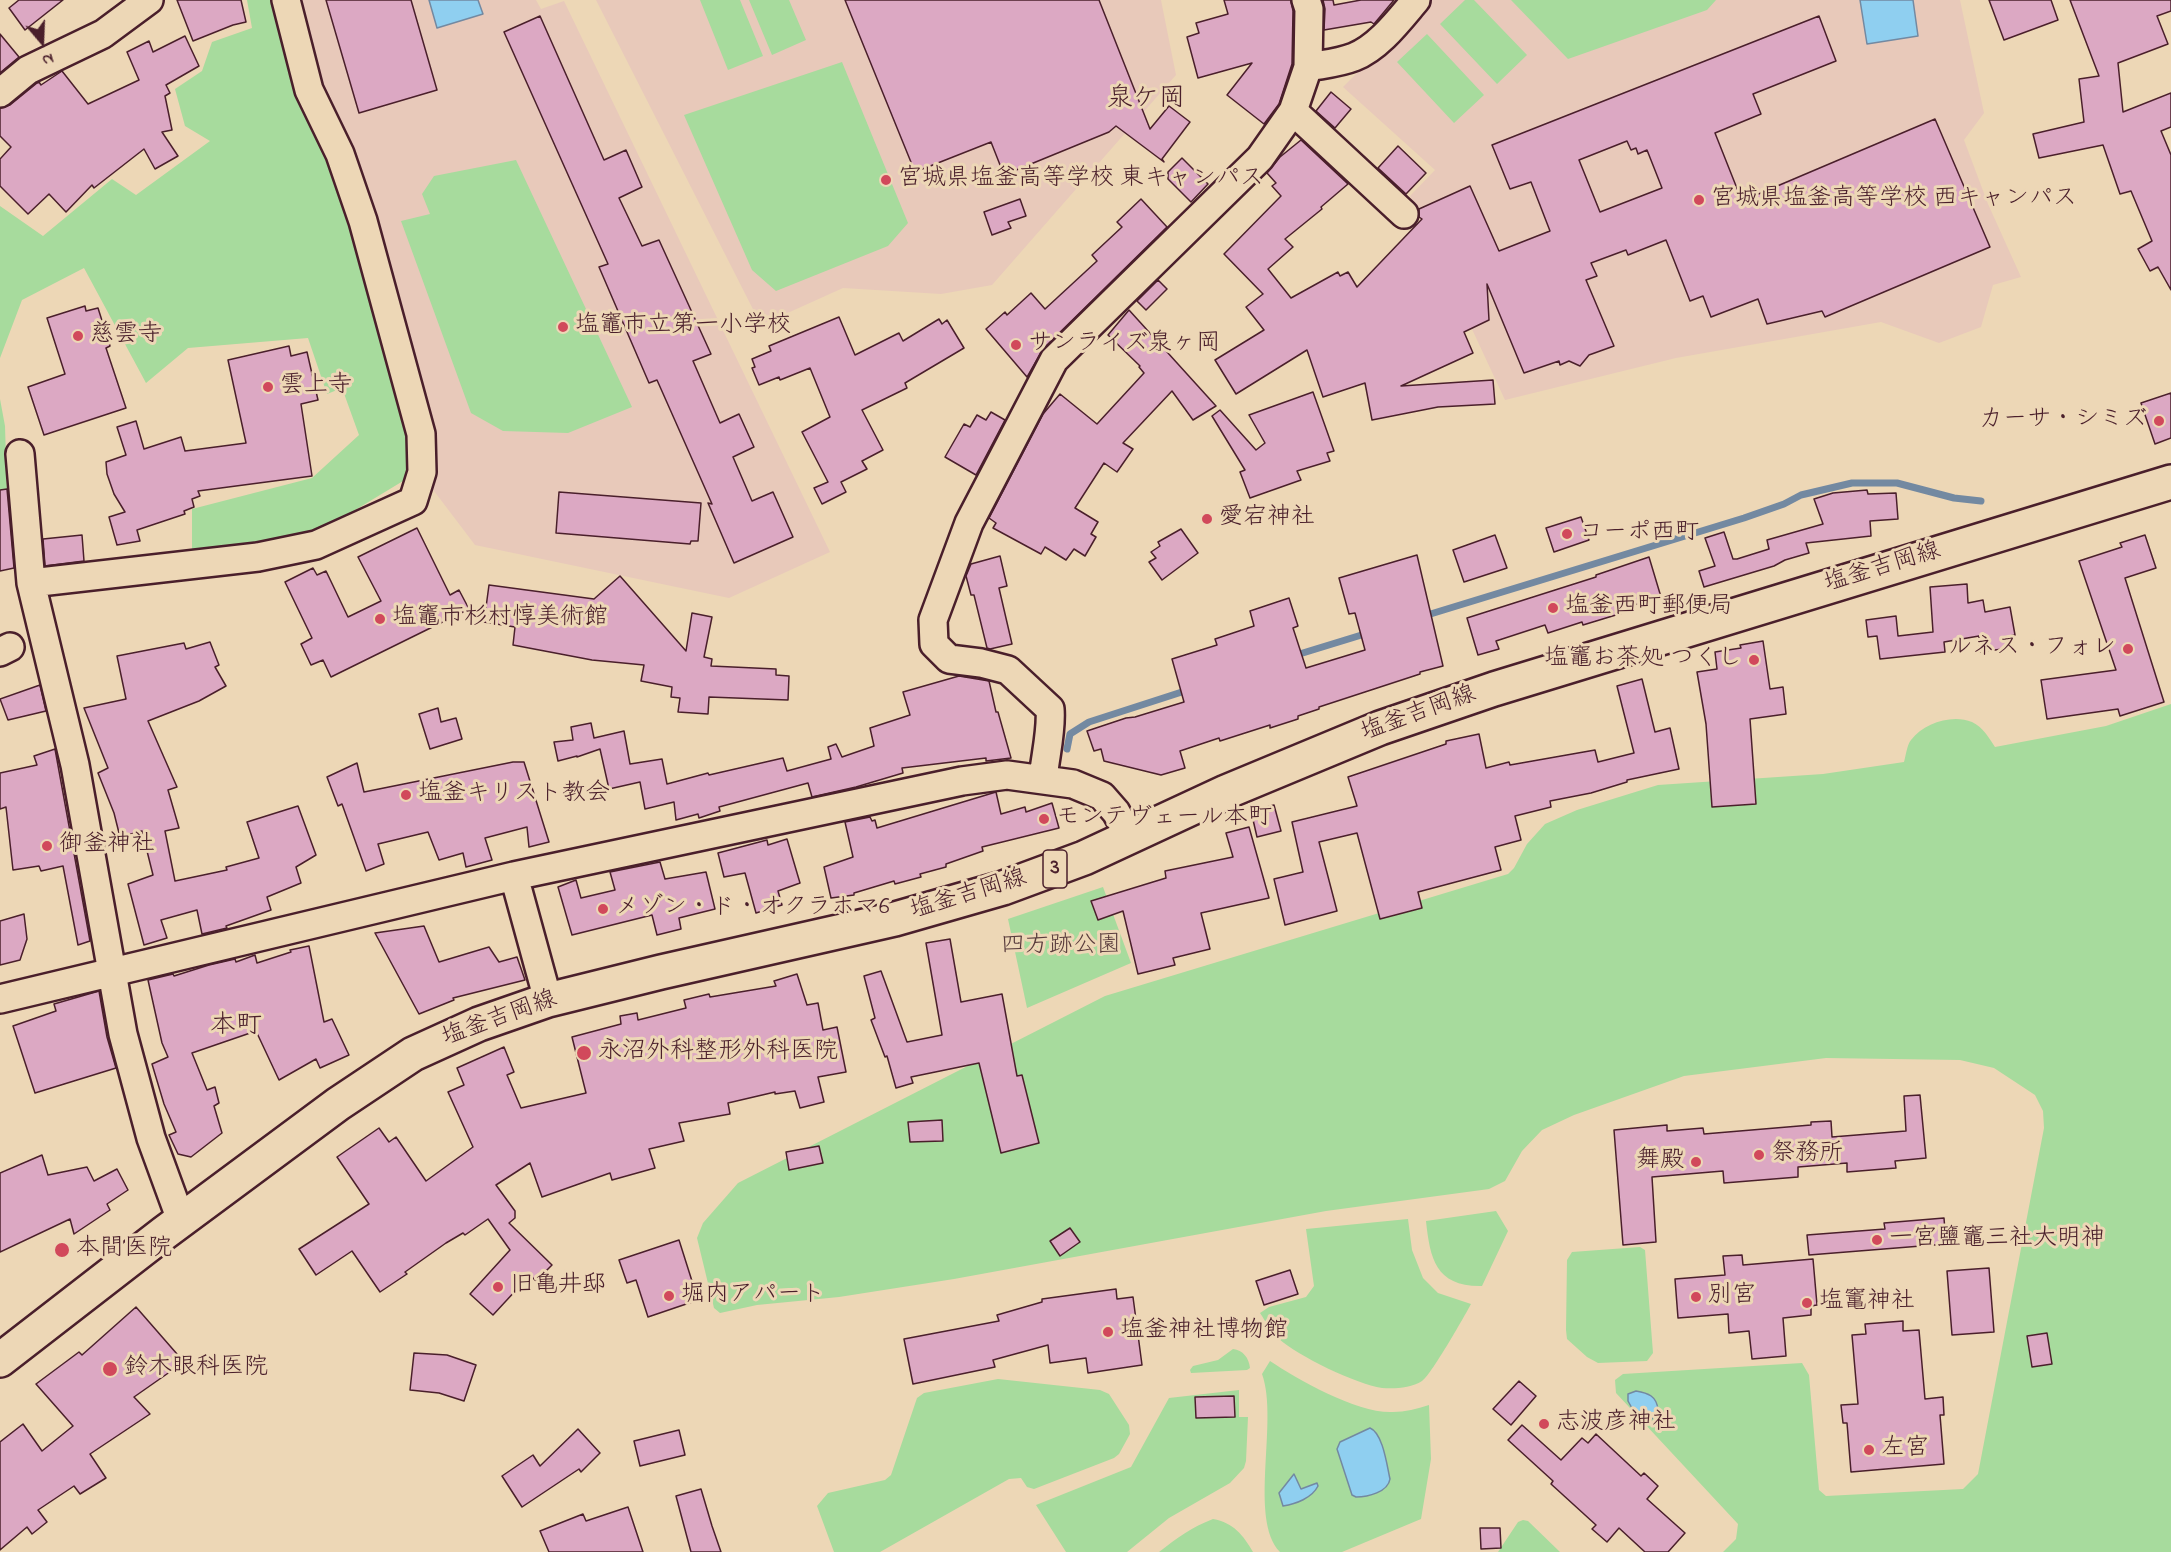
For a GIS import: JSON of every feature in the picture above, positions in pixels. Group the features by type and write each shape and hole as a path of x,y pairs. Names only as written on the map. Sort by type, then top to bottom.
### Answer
{"main road":[{"name":"塩釜吉岡線","path":"0,1360 181,1220 338,1104 413,1054 479,1023 548,1000 895,919 1003,888 1084,858 1227,792 1380,728 1494,688 2171,482"}],"street":[{"path":"0,93 28,70 103,34 149,0"},
{"path":"31,583 258,558 316,545 413,501 422,472 421,434 363,221 340,154 309,90 286,0"},
{"path":"1043,779 1046,744 1051,722 1050,709 1008,670 981,663 949,659 934,644 933,620 965,535 1054,360 1260,158 1293,111 1308,66 1309,9 1306,0"},
{"path":"1308,66 1337,63 1357,56 1372,46 1416,0"},
{"path":"1293,111 1404,214"},
{"path":"20,454 31,583 75,765 123,1034 151,1138 181,1220"},
{"path":"0,999 514,876 962,781 1007,775 1073,784 1102,796 1116,812 1130,837"},
{"path":"514,876 548,1000"}],"shaded area":[{"name":"塩竈市立第一小学校","path":"301,0 536,0 541,9 564,1 830,552 729,598 475,545 431,487 375,227 369,188 322,89"},
{"name":"宮城県塩釜高等学校 東キャンパス","path":"596,0 1161,0 1176,75 992,285 941,294 843,288 761,325"},
{"name":"宮城県塩釜高等学校 西キャンパス","path":"1430,0 1960,0 1984,113 1964,140 1988,204 2021,277 1993,285 1981,327 1939,343 1881,322 1676,358 1505,400 1410,196 1435,170 1343,87"}],"green space":[{"path":"247,0 274,0 299,100 328,160 412,429 408,478 347,515 294,538 192,549 192,509 312,478 359,435 342,388 327,394 308,338 188,348 146,383 84,268 22,300 0,358 0,206 43,236 112,179 136,195 210,141 185,126 175,89 202,71 212,42 252,28"},
{"path":"700,0 740,0 763,56 728,70"},
{"path":"749,0 789,0 806,40 772,55"},
{"path":"1465,0 1474,0 1527,55 1497,84 1440,24"},
{"path":"1511,0 1716,0 1707,10 1568,59"},
{"path":"1427,34 1484,95 1454,123 1397,62"},
{"path":"842,62 908,223 888,246 776,291 752,270 684,115"},
{"path":"516,160 632,407 568,433 503,431 471,413 401,221 430,214 422,194 434,176"},
{"path":"0,399 5,426 7,492 0,493"},
{"path":"2171,704 2171,1552 1723,1552 1736,1539 1738,1524 1616,1393 1615,1380 1623,1374 1802,1363 1809,1375 1819,1490 1826,1496 1963,1489 1978,1474 2044,1128 2043,1111 2035,1095 1994,1068 1960,1060 1826,1058 1684,1076 1574,1115 1542,1130 1522,1151 1505,1181 1489,1189 1326,1211 954,1279 839,1297 757,1305 720,1313 714,1308 697,1238 703,1223 738,1183 1105,996 1508,874 1514,868 1527,844 1545,824 1577,810 1658,785 1823,774 1904,762 1911,740 1917,734 1931,725 1947,720 1964,720 1976,724 1995,747 2106,726"},
{"name":"四方跡公園","path":"1103,887 1131,963 1027,1008 1008,919"},
{"path":"1496,1211 1508,1231 1482,1286 1454,1282 1445,1276 1433,1259 1426,1221"},
{"path":"1408,1219 1412,1250 1423,1278 1438,1293 1471,1304 1455,1333 1422,1381 1397,1388 1371,1385 1313,1361 1288,1346 1273,1333 1260,1313 1269,1307 1306,1297 1314,1286 1306,1229"},
{"path":"1640,1247 1645,1250 1653,1353 1647,1361 1598,1363 1587,1357 1567,1339 1567,1260 1572,1252"},
{"path":"1233,1349 1245,1355 1250,1368 1191,1373 1193,1366 1218,1360"},
{"path":"1270,1361 1312,1386 1363,1408 1398,1412 1429,1405 1431,1459 1421,1519 1342,1552 1280,1552 1271,1537 1266,1517 1267,1417 1262,1374"},
{"path":"998,1379 1100,1390 1109,1394 1129,1425 1130,1434 1119,1454 1114,1458 1034,1489 1027,1487 1021,1478 1009,1479 880,1552 834,1552 817,1506 828,1493 885,1480 891,1475 917,1398 924,1393"},
{"path":"1239,1390 1239,1417 1248,1417 1246,1461 1244,1468 1230,1483 1169,1518 1127,1552 1066,1552 1036,1505 1131,1467 1169,1398"},
{"path":"1213,1519 1227,1523 1237,1531 1253,1552 1159,1552 1185,1533"},
{"path":"1528,1521 1560,1552 1498,1552 1518,1522"}],"water":[{"path":"429,0 478,0 483,14 437,28"},
{"path":"1860,0 1913,0 1918,36 1867,44"},
{"path":"1636,1391 1648,1394 1656,1401 1658,1410 1651,1420 1638,1419 1628,1401 1628,1394"},
{"path":"1370,1428 1381,1443 1390,1479 1382,1490 1372,1495 1356,1497 1352,1495 1337,1449 1340,1442"},
{"path":"1294,1474 1301,1489 1317,1483 1318,1486 1303,1500 1283,1506 1279,1493"}],"building":[{"path":"19,0 63,0 25,30 9,8"},
{"path":"177,0 241,0 246,22 193,41"},
{"path":"326,0 411,0 437,90 359,113"},
{"path":"845,0 1099,0 1150,129 1169,106 1190,122 1162,159 1164,162 1116,126 1109,132 1004,175 991,142 915,172"},
{"path":"1224,0 1291,0 1293,11 1292,64 1279,104 1264,124 1227,95 1252,63 1198,78 1187,37 1199,33 1196,23 1228,14"},
{"path":"1323,0 1333,0 1334,5 1361,0 1394,0 1374,24 1371,22 1324,30"},
{"path":"1989,0 2051,0 2058,20 2004,40"},
{"path":"2070,0 2171,0 2171,11 2157,16 2168,44 2118,63 2123,112 2171,93 2171,127 2161,131 2171,155 2171,290 2158,267 2150,271 2138,249 2152,241 2131,191 2120,194 2103,145 2039,158 2033,134 2084,122 2079,79 2099,76"},
{"path":"540,16 604,160 626,150 642,187 619,198 642,246 659,240 711,354 693,361 720,423 739,414 754,447 733,457 752,501 773,492 793,537 734,563 708,503 712,504 657,380 649,383 599,267 608,264 504,32"},
{"path":"1819,16 1836,61 1753,94 1761,114 1715,133 1742,201 1935,119 1990,247 1825,317 1822,311 1767,324 1758,299 1711,317 1703,296 1690,301 1666,240 1628,255 1626,250 1591,263 1597,276 1586,280 1614,346 1589,355 1580,366 1569,361 1560,365 1559,361 1524,373 1487,284 1489,320 1464,332 1473,353 1401,386 1493,380 1495,404 1438,407 1372,420 1365,383 1323,397 1307,350 1236,394 1215,360 1264,330 1246,307 1263,294 1224,254 1281,196 1272,186 1276,183 1267,173 1280,157 1301,140 1348,184 1285,239 1293,247 1268,269 1291,298 1338,272 1340,276 1348,272 1357,287 1422,219 1419,217 1419,209 1470,186 1499,251 1550,231 1531,182 1510,189 1492,145","holes":["1627,141 1631,150 1636,148 1638,154 1647,150 1662,188 1600,212 1579,160"]},
{"path":"0,34 19,57 0,73"},
{"path":"185,36 199,66 166,85 170,93 165,96 172,130 162,132 178,156 155,169 144,149 94,188 92,185 66,212 49,194 28,214 0,186 0,159 11,147 0,136 0,108 10,105 37,83 41,85 62,71 88,104 139,80 127,52 149,41 153,52"},
{"path":"1331,92 1351,109 1335,128 1316,111"},
{"path":"1398,146 1426,173 1406,194 1378,168"},
{"path":"1182,158 1208,184 1191,202 1168,179 1168,172"},
{"path":"1020,199 1026,216 1008,222 1011,228 992,235 984,212"},
{"path":"1141,199 1167,227 1043,349 1027,377 986,329 1005,312 1007,315 1031,293 1045,309 1097,261 1092,255 1122,227 1117,222"},
{"path":"1158,280 1167,289 1146,310 1137,301"},
{"path":"85,306 86,311 98,308 110,346 106,348 126,408 44,435 28,387 65,374 47,318"},
{"path":"1129,310 1216,406 1193,420 1172,391 1123,443 1133,449 1117,472 1104,463 1075,508 1098,522 1091,534 1096,537 1085,556 1074,549 1066,560 1045,547 1041,554 993,528 996,523 989,518 1043,414 1060,394 1097,424 1144,373 1140,366 1108,335"},
{"path":"839,317 855,355 899,333 903,341 939,319 942,324 947,320 964,348 905,383 907,388 862,410 883,450 862,461 867,469 841,482 846,492 822,504 814,488 828,482 802,432 830,417 810,368 780,380 779,377 759,385 752,368 755,367 752,359 771,351 769,346"},
{"path":"289,346 291,356 307,352 318,400 301,404 312,476 198,491 200,496 192,499 194,507 184,511 185,514 137,530 140,541 117,545 109,517 125,512 114,494 107,474 106,462 126,455 117,427 136,421 144,449 181,437 185,451 246,443 228,360"},
{"path":"1313,392 1334,451 1327,453 1330,461 1297,471 1301,480 1250,498 1240,472 1245,470 1212,416 1220,410 1256,450 1265,443 1249,415"},
{"name":"カーサ・シミズ","path":"2171,393 2171,438 2155,444 2141,403"},
{"path":"991,412 1005,420 976,475 945,457 964,424 970,427 977,415 986,420"},
{"path":"7,489 14,568 0,571 0,490"},
{"path":"1867,490 1868,494 1896,493 1898,519 1870,521 1871,536 1806,543 1809,553 1704,587 1699,571 1715,566 1705,538 1724,532 1733,559 1737,559 1769,549 1767,540 1823,524 1814,499 1833,493"},
{"path":"559,492 701,503 698,541 691,541 690,544 556,533"},
{"name":"コーポ西町","path":"1581,517 1589,540 1554,552 1546,528"},
{"path":"417,528 450,595 459,590 469,609 331,677 323,660 311,665 301,644 312,638 285,582 313,568 317,575 326,571 348,617 381,601 358,557"},
{"path":"1181,529 1198,553 1162,580 1149,562 1156,558 1151,552 1160,546 1158,542"},
{"path":"82,535 84,561 45,566 43,539"},
{"path":"1495,535 1507,568 1464,582 1453,550"},
{"path":"2145,535 2156,568 2125,578 2164,702 2120,716 2118,709 2047,719 2041,680 2116,670 2079,561 2122,547 2120,543"},
{"path":"1417,555 1443,666 1319,707 1319,709 1298,716 1298,719 1270,728 1270,725 1220,741 1219,738 1180,751 1185,768 1161,775 1104,761 1101,749 1094,751 1087,731 1184,702 1172,659 1217,645 1215,639 1254,626 1250,611 1289,598 1298,626 1293,628 1306,668 1365,650 1355,613 1349,614 1339,578"},
{"path":"1000,556 1007,586 999,588 1012,644 990,649 987,648 974,595 971,595 966,576 971,564"},
{"path":"1649,557 1661,597 1627,607 1629,611 1583,625 1582,622 1548,633 1545,625 1496,641 1499,649 1478,655 1467,618 1596,577 1596,575"},
{"path":"620,576 686,651 692,613 712,617 704,657 712,659 711,666 776,669 776,675 789,676 788,700 709,697 708,714 678,712 680,698 671,697 672,687 641,681 644,665 592,660 513,645 515,627 484,622 489,585 594,599"},
{"path":"1967,584 1968,603 1983,600 1985,612 2010,607 2015,635 2009,636 2010,648 1980,652 1979,636 1944,642 1945,652 1880,659 1877,636 1868,637 1866,620 1896,616 1898,636 1933,632 1930,587"},
{"path":"1763,641 1770,689 1783,687 1786,714 1750,719 1756,804 1712,807 1706,724 1697,672 1717,669 1715,652 1741,648 1740,645"},
{"path":"210,642 219,665 215,667 226,686 199,701 148,721 177,787 168,790 179,828 165,831 175,881 227,870 226,867 259,858 247,822 298,806 316,855 296,867 301,883 267,897 271,910 226,926 227,928 202,934 197,910 161,920 167,938 144,945 128,884 153,875 142,831 120,837 114,813 98,773 108,768 84,708 126,699 117,656 184,643 186,649"},
{"path":"959,676 989,681 1011,758 986,761 986,758 902,768 903,773 812,797 808,783 719,807 720,811 699,818 698,814 676,820 674,802 645,809 640,782 609,789 600,749 558,761 554,742 573,740 571,727 591,723 594,738 624,731 630,764 662,759 667,784 783,758 787,771 831,759 828,747 836,744 842,757 874,746 870,728 910,715 903,692"},
{"path":"1642,679 1655,732 1670,728 1679,769 1627,780 1627,782 1591,793 1550,801 1551,807 1515,816 1521,840 1495,847 1501,870 1418,892 1422,908 1380,919 1357,833 1319,842 1337,911 1285,925 1274,879 1303,872 1292,822 1357,806 1348,777 1446,744 1446,741 1479,734 1486,768 1509,762 1510,765 1595,750 1598,762 1634,753 1617,686"},
{"path":"40,685 46,711 8,720 0,699"},
{"path":"438,708 441,722 456,718 462,739 430,749 419,714"},
{"path":"55,749 90,941 78,945 63,866 41,871 39,866 13,870 6,807 0,809 0,773 37,765 34,756"},
{"path":"513,762 524,762 549,842 529,847 527,827 485,838 492,860 466,867 463,853 439,860 428,832 378,844 384,864 366,871 342,804 338,806 327,777 357,763 364,792"},
{"path":"996,792 1001,814 1025,807 1026,812 1052,803 1059,828 982,847 983,851 946,864 946,867 920,874 921,877 895,884 894,881 854,893 854,895 831,898 824,867 853,857 845,822 870,817 872,821 875,820 877,828"},
{"path":"1274,805 1281,831 1257,837 1251,811"},
{"path":"1249,827 1269,898 1201,913 1210,949 1173,958 1175,965 1138,974 1123,911 1098,920 1091,901 1166,878 1165,871 1233,857 1226,833"},
{"path":"787,839 800,883 778,891 782,905 756,913 745,873 724,877 718,853 767,840 768,845"},
{"path":"660,862 665,879 706,872 715,909 679,918 681,929 657,935 652,915 572,935 558,887 576,880 581,898 615,890 610,872"},
{"path":"24,914 27,939 20,960 0,965 0,921"},
{"path":"424,926 439,962 489,947 499,962 517,957 525,980 453,998 454,1000 419,1014 375,933"},
{"path":"950,939 961,1002 1002,994 1017,1076 1022,1075 1039,1143 1001,1153 979,1063 911,1077 913,1083 896,1088 887,1056 885,1057 871,1020 875,1018 864,976 881,971 907,1042 942,1035 926,943"},
{"path":"309,946 324,1022 332,1019 349,1055 320,1068 316,1059 279,1080 256,1031 192,1053 207,1090 215,1087 219,1103 214,1106 222,1133 191,1157 178,1154 169,1135 176,1132 164,1104 152,1064 168,1057 162,1043 148,980 173,974 174,976 235,959 236,962 255,955 257,963 291,952 290,950"},
{"path":"797,974 807,1005 818,1003 823,1030 837,1027 846,1072 818,1077 824,1102 800,1108 795,1091 775,1094 775,1092 728,1103 730,1114 679,1123 684,1141 649,1149 655,1168 612,1180 610,1173 542,1197 530,1163 496,1185 515,1211 515,1218 509,1223 552,1265 536,1281 530,1275 493,1315 470,1294 510,1250 488,1219 465,1235 463,1233 446,1243 380,1292 352,1251 316,1275 299,1249 369,1204 337,1157 379,1128 389,1142 396,1137 426,1181 473,1147 448,1092 464,1085 457,1068 504,1047 514,1072 507,1075 521,1108 586,1093 572,1037 621,1024 620,1016 637,1013 638,1020 686,1008 684,1000 709,994 710,997 776,986 774,981"},
{"path":"99,991 107,1037 116,1068 35,1093 13,1026 56,1011 54,1004"},
{"path":"1920,1095 1926,1158 1895,1161 1896,1168 1847,1172 1847,1163 1798,1167 1798,1177 1724,1183 1723,1171 1652,1177 1656,1242 1623,1245 1614,1130 1667,1125 1667,1131 1703,1128 1704,1134 1811,1125 1811,1122 1831,1121 1832,1137 1906,1131 1904,1096"},
{"path":"942,1120 943,1141 910,1142 908,1122"},
{"path":"819,1146 823,1163 789,1170 786,1152"},
{"path":"42,1155 48,1175 87,1167 94,1181 117,1169 128,1190 107,1204 110,1210 74,1234 70,1219 0,1252 0,1173"},
{"path":"1944,1218 1946,1244 1809,1255 1807,1235 1885,1229 1884,1223"},
{"path":"1070,1228 1080,1242 1060,1256 1050,1241"},
{"path":"679,1240 698,1300 648,1317 636,1280 627,1283 619,1260"},
{"path":"1742,1255 1743,1265 1813,1259 1817,1305 1811,1306 1811,1315 1783,1318 1786,1356 1752,1359 1749,1331 1729,1333 1728,1314 1678,1318 1675,1279 1725,1275 1723,1256"},
{"path":"1989,1268 1994,1332 1952,1335 1947,1271"},
{"path":"1290,1270 1298,1294 1264,1305 1256,1281"},
{"path":"1116,1289 1117,1299 1133,1297 1142,1365 1088,1373 1086,1358 1050,1363 1048,1345 993,1360 995,1367 913,1384 904,1339 999,1321 997,1315 1042,1302 1042,1299"},
{"path":"136,1307 184,1362 134,1397 150,1414 90,1454 106,1478 80,1494 74,1486 38,1510 47,1522 32,1534 27,1527 0,1550 0,1442 23,1424 42,1451 73,1426 36,1384 79,1352 82,1355"},
{"path":"1903,1321 1903,1331 1919,1330 1925,1399 1943,1397 1944,1415 1940,1415 1944,1464 1851,1472 1847,1423 1843,1423 1841,1405 1858,1404 1852,1335 1866,1334 1865,1324"},
{"path":"2047,1333 2052,1364 2032,1367 2027,1336"},
{"path":"414,1353 447,1355 476,1365 464,1401 439,1393 410,1390"},
{"path":"1519,1381 1536,1396 1511,1425 1493,1409"},
{"path":"1234,1396 1235,1417 1196,1418 1195,1397"},
{"path":"1522,1425 1561,1460 1582,1438 1588,1443 1596,1434 1641,1476 1644,1473 1658,1486 1647,1499 1685,1533 1668,1552 1645,1552 1619,1528 1607,1542 1592,1529 1596,1525 1508,1440"},
{"path":"578,1429 600,1453 581,1472 579,1469 522,1507 502,1476 533,1455 540,1466"},
{"path":"679,1430 685,1455 640,1466 634,1441"},
{"path":"701,1489 721,1552 691,1552 676,1496"},
{"path":"628,1507 643,1552 549,1552 540,1531 583,1514 586,1521"},
{"path":"1480,1528 1500,1528 1501,1548 1481,1549"}],"waterway":[{"path":"1424,616 1744,518 1784,504 1801,495 1852,483 1897,483 1954,498 1981,501"},
{"path":"1293,656 1368,633"},
{"path":"1067,749 1070,734 1089,722 1188,690"}],"place":[{"name":"宮城県塩釜高等学校 東キャンパス","path":"886,180"},
{"name":"宮城県塩釜高等学校 西キャンパス","path":"1699,200"},
{"name":"塩竈市立第一小学校","path":"563,327"},
{"name":"慈雲寺","path":"78,336"},
{"name":"サンライズ泉ヶ岡","path":"1016,345"},
{"name":"雲上寺","path":"268,387"},
{"name":"カーサ・シミズ","path":"2159,421"},
{"name":"愛宕神社","path":"1207,519"},
{"name":"コーポ西町","path":"1567,534"},
{"name":"塩釜西町郵便局","path":"1553,608"},
{"name":"塩竈市杉村惇美術館","path":"380,619"},
{"name":"ルネス・フォレ","path":"2128,649"},
{"name":"塩竈お茶処 つくし","path":"1754,660"},
{"name":"塩釜キリスト教会","path":"406,795"},
{"name":"モンテヴェール本町","path":"1044,819"},
{"name":"御釜神社","path":"47,846"},
{"name":"メゾン・ド・オクラホマ6","path":"603,909"},
{"name":"永沼外科整形外科医院","path":"584,1053"},
{"name":"祭務所","path":"1759,1155"},
{"name":"舞殿","path":"1696,1162"},
{"name":"一宮鹽竈三社大明神","path":"1877,1240"},
{"name":"本間医院","path":"62,1250"},
{"name":"旧亀井邸","path":"498,1287"},
{"name":"堀内アパート","path":"669,1296"},
{"name":"別宮","path":"1696,1297"},
{"name":"塩竃神社","path":"1807,1303"},
{"name":"塩釜神社博物館","path":"1108,1332"},
{"name":"鈴木眼科医院","path":"110,1369"},
{"name":"志波彦神社","path":"1544,1424"},
{"name":"左宮","path":"1869,1450"}],"district":[{"name":"泉ケ岡","path":"1146,101"},
{"name":"本町","path":"236,1028"}]}
